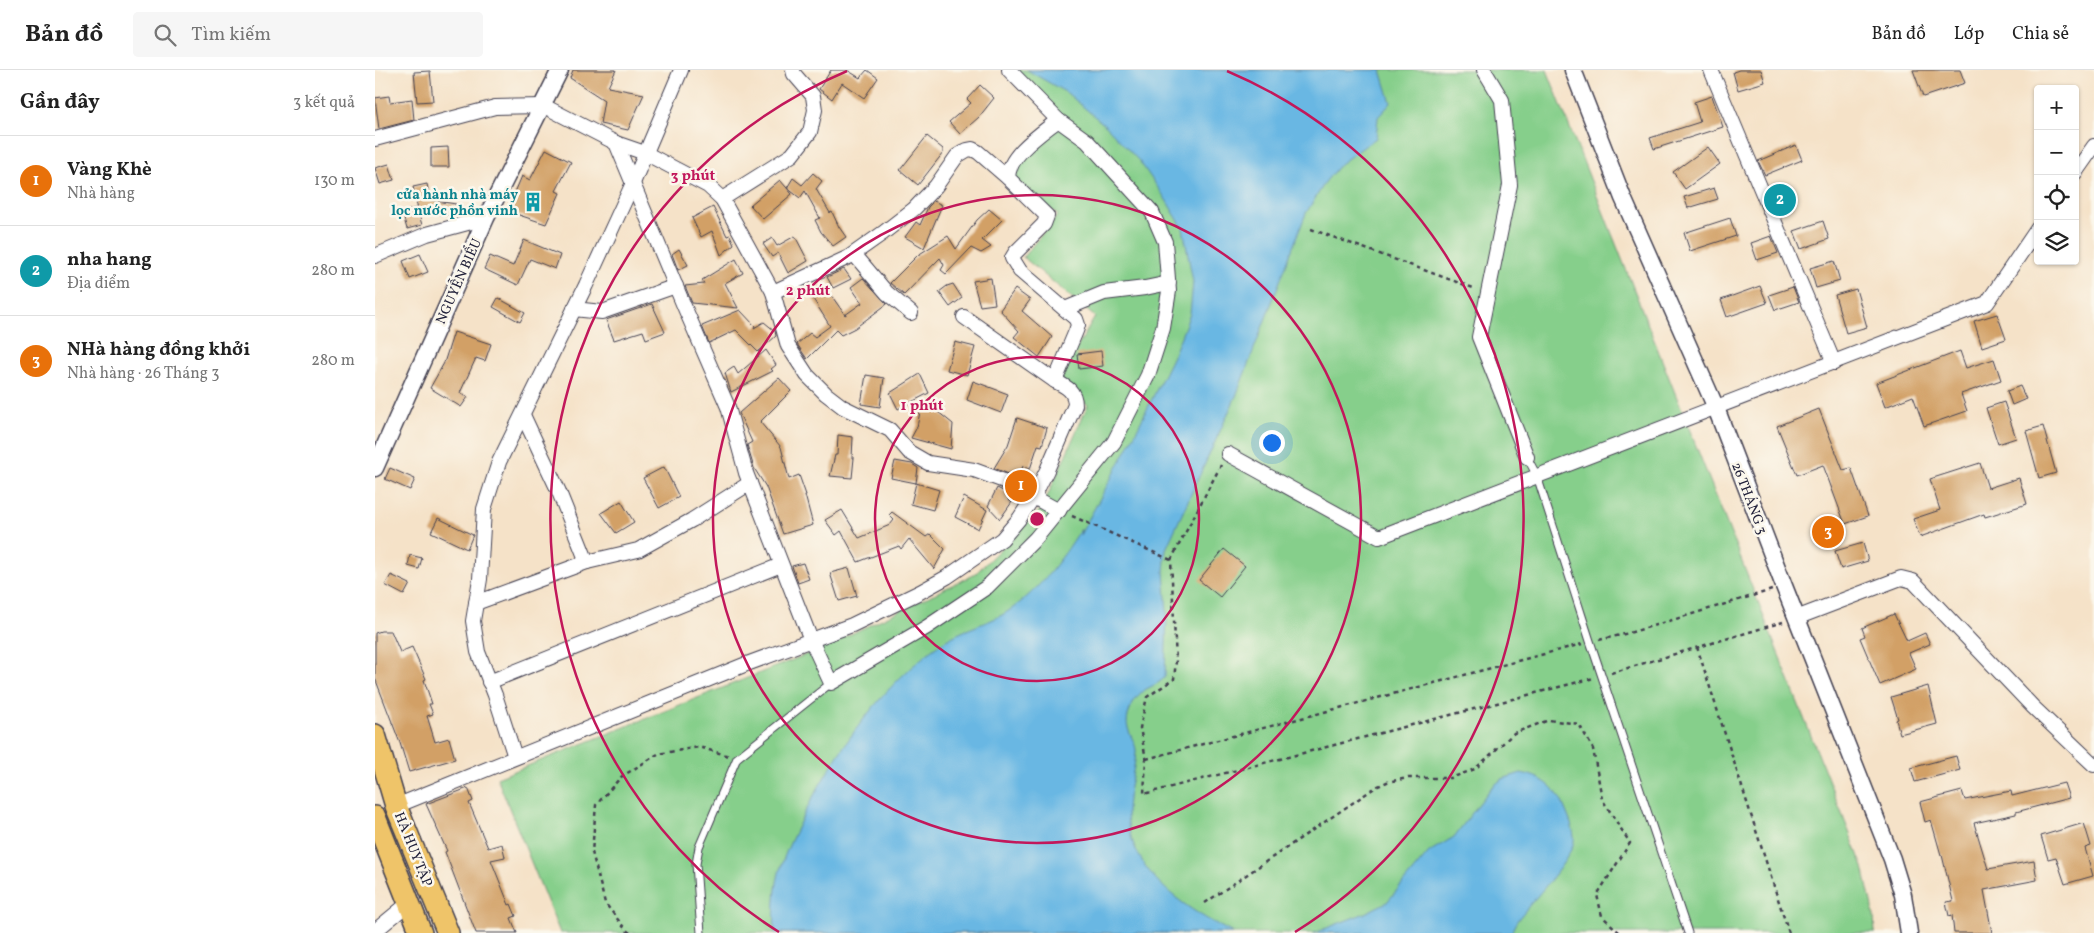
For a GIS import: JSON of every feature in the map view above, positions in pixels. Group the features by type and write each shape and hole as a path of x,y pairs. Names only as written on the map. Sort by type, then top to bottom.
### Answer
{"main road":[{"name":"HÀ HUY TẬP","path":"375,735 396,806 448,933"},
{"name":"HÀ HUY TẬP","path":"375,818 421,933"}],"street":[{"name":"NGUYỄN BIỂU","path":"375,468 486,218 544,106 560,70"},
{"path":"515,758 477,652 473,621 480,579 484,509 499,462 633,183 681,70"},
{"path":"722,199 792,156 811,132 815,110 813,96 794,74 793,70"},
{"path":"616,143 728,407 750,483 811,640 831,683 927,627 987,587 1036,538 1113,442 1148,375 1163,328 1169,283 1165,242 1152,212 1087,140 1059,120 1009,70"},
{"path":"1483,70 1502,100 1510,185 1479,337 1527,457"},
{"name":"26 THÁNG 3","path":"1573,70 1623,198 1716,408 1796,618 1892,859 1903,895 1909,933"},
{"path":"1711,70 1834,362"},
{"path":"375,139 495,107 544,106 616,143 645,154 708,186 722,199 773,292 788,346 807,375 843,408 890,430 909,452 929,464 974,470 1034,496 1059,511"},
{"path":"1008,178 1008,170 1012,162 1036,137 1059,120"},
{"path":"2079,167 2094,146"},
{"path":"773,292 854,254 914,208 936,186 957,156 967,150 972,150 978,152 1008,178 1047,216 1044,224 1012,258 1014,263 1075,319 1077,325 1055,381"},
{"path":"375,256 427,234 486,218"},
{"path":"1228,454 1379,537 1987,303 2034,234"},
{"path":"854,254 887,293 911,313"},
{"path":"1065,309 1104,292 1145,288 1169,283"},
{"path":"574,309 602,312 676,286"},
{"path":"396,806 744,665 852,625 920,592 1002,539 1019,519 1034,496 1075,406 1075,396 1068,388 963,317"},
{"path":"523,415 559,492 587,562"},
{"path":"476,602 587,562 638,550 692,520 750,483"},
{"path":"489,682 781,565"},
{"path":"1796,618 1901,578 1913,581 2033,707 2094,765"},
{"path":"375,930 409,903"}],"lane":[{"path":"1527,457 1537,476 1688,933"},
{"path":"701,933 696,864 699,847 737,758 831,683"}],"path":[{"path":"1311,228 1488,293"},
{"path":"1228,454 1171,560 1176,662 1174,679 1147,696 1140,728 1146,759 1144,794 1602,675 1796,618"},
{"path":"1078,519 1171,560"},
{"path":"1146,759 1354,702 1590,641 1629,633 1784,586"},
{"path":"1697,647 1789,933"},
{"path":"1205,903 1376,787 1387,782 1408,778 1451,778 1475,769 1514,733 1549,720 1579,724 1593,749 1602,799 1630,843 1597,895 1602,916 1619,933"},
{"path":"630,933 605,903 592,852 596,805 621,777 657,754 699,747 737,758"}],"green space":[{"path":"1010,70 1547,70 1863,867 1874,916 1875,933 560,933 497,778 820,649 975,574 1042,508 1088,405 1058,380 1095,317 1023,257 1058,215 1007,176 1065,118"}],"water":[{"path":"1027,70 1381,70 1391,103 1378,117 1376,138 1340,164 1326,181 1306,213 1236,396 1166,549 1164,571 1167,613 1165,677 1140,694 1133,703 1127,719 1128,728 1136,750 1127,813 1130,834 1138,854 1149,871 1179,900 1233,933 775,933 776,888 784,857 819,786 848,740 882,697 921,659 950,638 995,619 1014,607 1036,588 1065,554 1081,529 1080,535 1131,442 1174,354 1190,314 1193,282 1183,228 1163,195 1140,162 1107,127 1067,93"},
{"path":"1521,773 1541,779 1556,792 1568,816 1574,837 1570,852 1564,862 1518,919 1512,933 1314,933 1365,913 1387,902 1429,852 1454,837 1491,788 1502,779"}],"building":[{"path":"573,70 616,70 608,87 644,94 628,130 600,124 604,100 570,78"},
{"path":"831,70 847,70 860,78 867,70 878,78 864,98 842,83 832,99 819,89"},
{"path":"1739,70 1761,70 1765,82 1738,90 1733,72"},
{"path":"1913,70 1960,70 1965,83 1923,97"},
{"path":"430,71 433,101 417,102 414,72"},
{"path":"980,85 994,98 979,117 960,134 949,122 971,103 967,99"},
{"path":"389,96 390,102 412,99 414,120 379,129 375,98"},
{"path":"1712,96 1723,127 1654,149 1650,138 1700,122 1694,102"},
{"path":"927,136 943,149 943,153 918,185 900,170"},
{"path":"1796,145 1802,160 1765,175 1758,161"},
{"path":"448,147 449,167 431,167 431,148"},
{"path":"1708,147 1720,164 1685,189 1673,172"},
{"path":"546,149 571,162 556,191 560,193 546,224 507,211 522,176 530,180"},
{"path":"389,164 394,180 380,184 375,168"},
{"path":"813,173 822,181 816,189 846,237 833,246 821,232 815,220 820,218 805,191 800,198 787,188 793,178 802,185"},
{"path":"780,180 792,194 763,219 750,205"},
{"path":"427,184 430,200 456,204 454,216 418,210 413,187"},
{"path":"1714,188 1718,199 1688,208 1684,197"},
{"path":"1787,188 1793,207 1780,211 1772,193"},
{"path":"934,201 942,205 924,248 905,237 916,222 920,225 928,207"},
{"path":"713,207 727,236 730,235 734,244 721,255 712,231 701,237 692,218"},
{"path":"417,208 422,225 407,229 402,212"},
{"path":"989,209 1002,220 982,240 991,247 981,253 971,248 946,274 941,270 944,265 940,258 904,295 890,283 918,255 948,236 956,249 977,220"},
{"path":"1730,218 1736,236 1690,251 1684,233"},
{"path":"1823,221 1829,239 1801,249 1794,231"},
{"path":"795,236 808,261 788,273 778,253 772,257 763,244 772,238 777,246"},
{"path":"1771,236 1778,253 1757,260 1751,243"},
{"path":"524,240 560,255 555,269 530,259 518,285 484,269 490,256 513,266"},
{"path":"679,249 688,265 678,270 672,254"},
{"path":"420,254 428,272 410,279 403,261"},
{"path":"736,259 743,273 725,283 738,308 692,303 685,286 704,284 702,280"},
{"path":"1834,261 1840,281 1816,288 1810,268"},
{"path":"844,269 851,279 833,288 827,277"},
{"path":"863,278 887,304 855,328 841,335 836,330 807,359 797,344 810,333 815,337 830,326 810,294 824,285 845,315 862,303 851,287"},
{"path":"991,278 995,304 980,306 973,281"},
{"path":"953,284 962,298 950,307 939,292"},
{"path":"1760,286 1767,303 1727,317 1721,300"},
{"path":"1793,287 1799,302 1775,310 1769,295"},
{"path":"1015,289 1030,300 1022,311 1052,337 1039,357 1014,337 1019,331 1000,310"},
{"path":"1856,289 1867,327 1846,333 1835,295"},
{"path":"498,298 525,313 520,322 493,307"},
{"path":"652,304 665,332 646,339 643,331 614,340 606,320"},
{"path":"740,310 755,326 754,328 764,322 775,331 776,336 758,352 736,330 709,343 702,326"},
{"path":"1997,314 2006,339 1982,347 1974,321"},
{"path":"454,332 491,344 485,361 476,358 460,393 468,397 461,407 430,388 444,363"},
{"path":"955,342 975,347 967,375 947,370"},
{"path":"766,350 776,365 771,369 773,371 731,392 725,373 734,367 738,374"},
{"path":"1101,351 1103,366 1079,369 1077,354"},
{"path":"1960,351 1966,368 1994,359 2001,380 1961,394 1967,411 1924,426 1913,396 1885,407 1876,383"},
{"path":"920,374 929,393 898,409 890,393"},
{"path":"866,375 884,378 880,407 861,404"},
{"path":"779,378 791,391 760,422 781,447 789,479 799,475 813,525 783,534 766,487 754,468 747,445 752,442 739,413"},
{"path":"973,381 1008,394 1001,413 967,400"},
{"path":"2020,386 2026,399 2012,405 2007,391"},
{"path":"2004,402 2016,438 1998,444 1986,408"},
{"path":"921,407 937,411 953,424 951,449 911,438 917,427"},
{"path":"1819,409 1843,470 1851,468 1868,516 1845,524 1823,465 1797,475 1777,426"},
{"path":"1017,418 1047,428 1042,446 1038,445 1030,469 1023,466 1018,478 994,468 1008,445"},
{"path":"2043,426 2056,473 2039,478 2026,431"},
{"path":"838,435 853,437 852,458 854,458 852,478 830,476 835,455 837,455"},
{"path":"895,461 912,464 918,468 916,483 891,478"},
{"path":"1980,463 1988,488 2019,478 2027,504 1985,517 1984,514 1920,537 1913,519 1940,510 1930,479"},
{"path":"664,467 679,497 659,508 643,478"},
{"path":"390,468 415,479 410,490 385,479"},
{"path":"916,483 939,490 933,510 911,504"},
{"path":"997,488 1011,495 1008,500 1012,502 1000,519 988,506"},
{"path":"964,497 987,510 978,529 955,517"},
{"path":"621,501 634,522 616,533 601,513"},
{"path":"842,510 859,538 890,525 894,520 889,515 892,512 926,537 930,534 945,549 934,569 909,539 901,549 899,546 858,562 841,531 836,535 825,520"},
{"path":"438,518 473,535 467,549 431,532"},
{"path":"1863,543 1868,561 1841,569 1835,551"},
{"path":"1224,549 1245,566 1220,597 1199,580"},
{"path":"410,555 422,558 419,569 408,566"},
{"path":"803,563 809,579 798,583 792,566"},
{"path":"849,568 857,596 839,601 830,573"},
{"path":"391,575 410,584 404,595 385,585"},
{"path":"1894,614 1907,641 1925,633 1930,644 1909,653 1916,669 1880,685 1860,638 1865,636 1862,628"},
{"path":"391,631 400,652 412,647 426,679 424,680 432,704 429,704 433,714 427,716 435,742 449,738 455,759 409,772 375,678 375,633"},
{"path":"1928,686 1937,724 1900,734 1896,720 1898,719 1891,697"},
{"path":"1956,756 1960,770 1915,782 1911,768"},
{"path":"2064,783 2069,798 2016,812 2016,814 1974,823 1988,869 2034,861 2037,880 1984,890 1992,933 1954,933 1952,915 1949,916 1946,902 1953,901 1942,855 1931,820 1925,822 1920,802 1962,791 1965,800 2011,791 2012,796"},
{"path":"468,788 473,801 469,803 488,848 502,844 505,857 491,860 509,905 511,904 516,916 511,918 517,933 476,933 445,852 447,851 426,804"},
{"path":"2084,823 2091,846 2085,848 2093,876 2065,884 2056,857 2048,859 2041,836"}],"place":[{"name":"nha hang","path":"1780,200"},
{"name":"cửa hành nhà máy lọc nước phồn vinh","path":"533,202"},
{"name":"Vàng Khè","path":"1021,486"},
{"name":"NHà hàng đồng khởi","path":"1828,532"}]}
